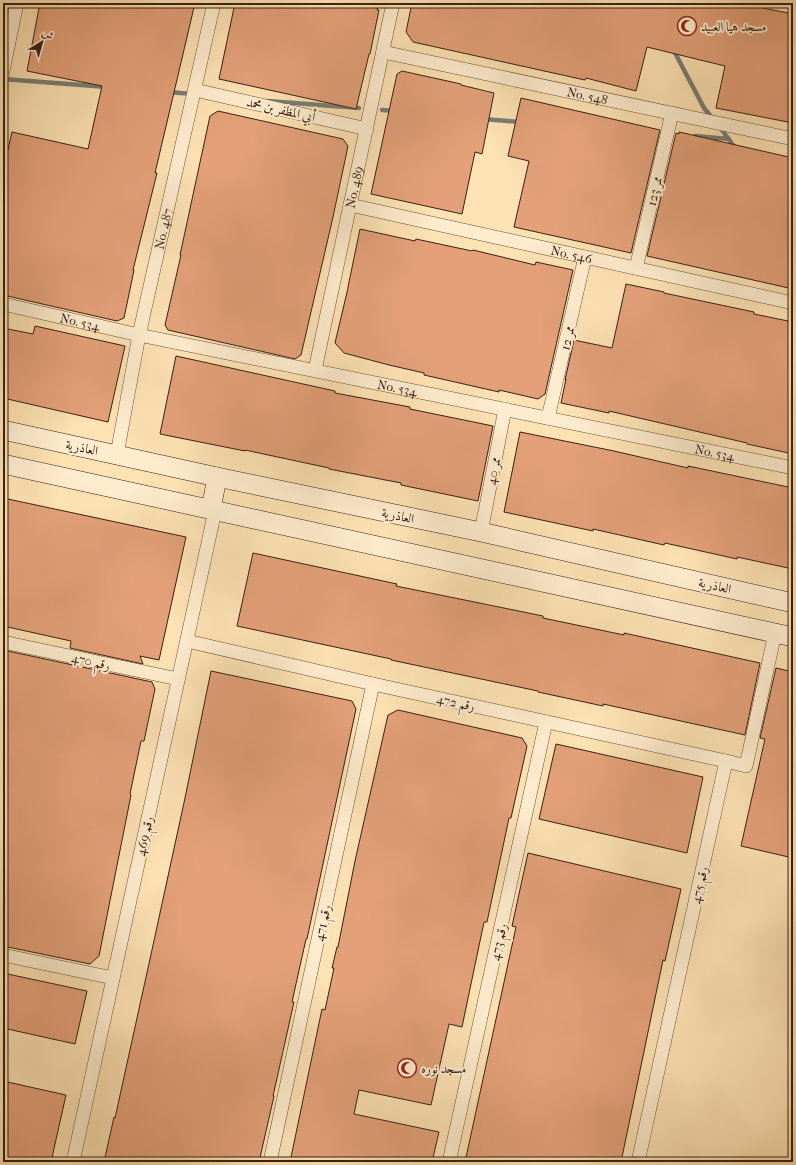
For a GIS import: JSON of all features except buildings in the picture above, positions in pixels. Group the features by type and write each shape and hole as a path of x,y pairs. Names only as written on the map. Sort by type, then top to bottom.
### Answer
{"street":[{"path":"3,71 17,3"},
{"name":"No. 487","path":"117,454 139,335 214,3"},
{"name":"No. 489","path":"315,370 393,3"},
{"name":"No. 548","path":"383,52 793,139"},
{"name":"أبي المظفر بن محمد","path":"195,90 366,129"},
{"name":"ممر 123","path":"636,268 672,113"},
{"name":"No. 546","path":"350,205 793,303"},
{"name":"ممر 12","path":"548,418 585,257"},
{"name":"No. 534","path":"3,304 139,335 793,468"},
{"name":"ممر 40","path":"481,532 506,409"},
{"name":"العاذرية","path":"3,430 217,477 481,532 793,603"},
{"path":"3,464 793,637"},
{"path":"213,510 217,477"},
{"name":"رقم 469","path":"73,1162 187,641 213,510"},
{"path":"726,761 746,766 775,633"},
{"name":"رقم 472","path":"187,641 373,684 726,761"},
{"name":"رقم 470","path":"3,642 178,679"},
{"name":"رقم 471","path":"270,1162 373,684"},
{"name":"رقم 473","path":"449,1162 546,722"},
{"name":"رقم 475","path":"638,1162 726,761"},
{"path":"3,955 113,978"}],"waterway":[{"path":"673,49 704,108 713,119"},
{"path":"3,79 107,87"},
{"path":"168,92 193,94"},
{"path":"268,101 359,108"},
{"path":"382,110 395,111"},
{"path":"484,119 520,122"},
{"path":"719,126 736,149"},
{"path":"695,136 729,139"}],"place":[{"name":"مسجد هيا العبيد","path":"687,26"},
{"name":"مسجد نوره","path":"407,1068"}]}
